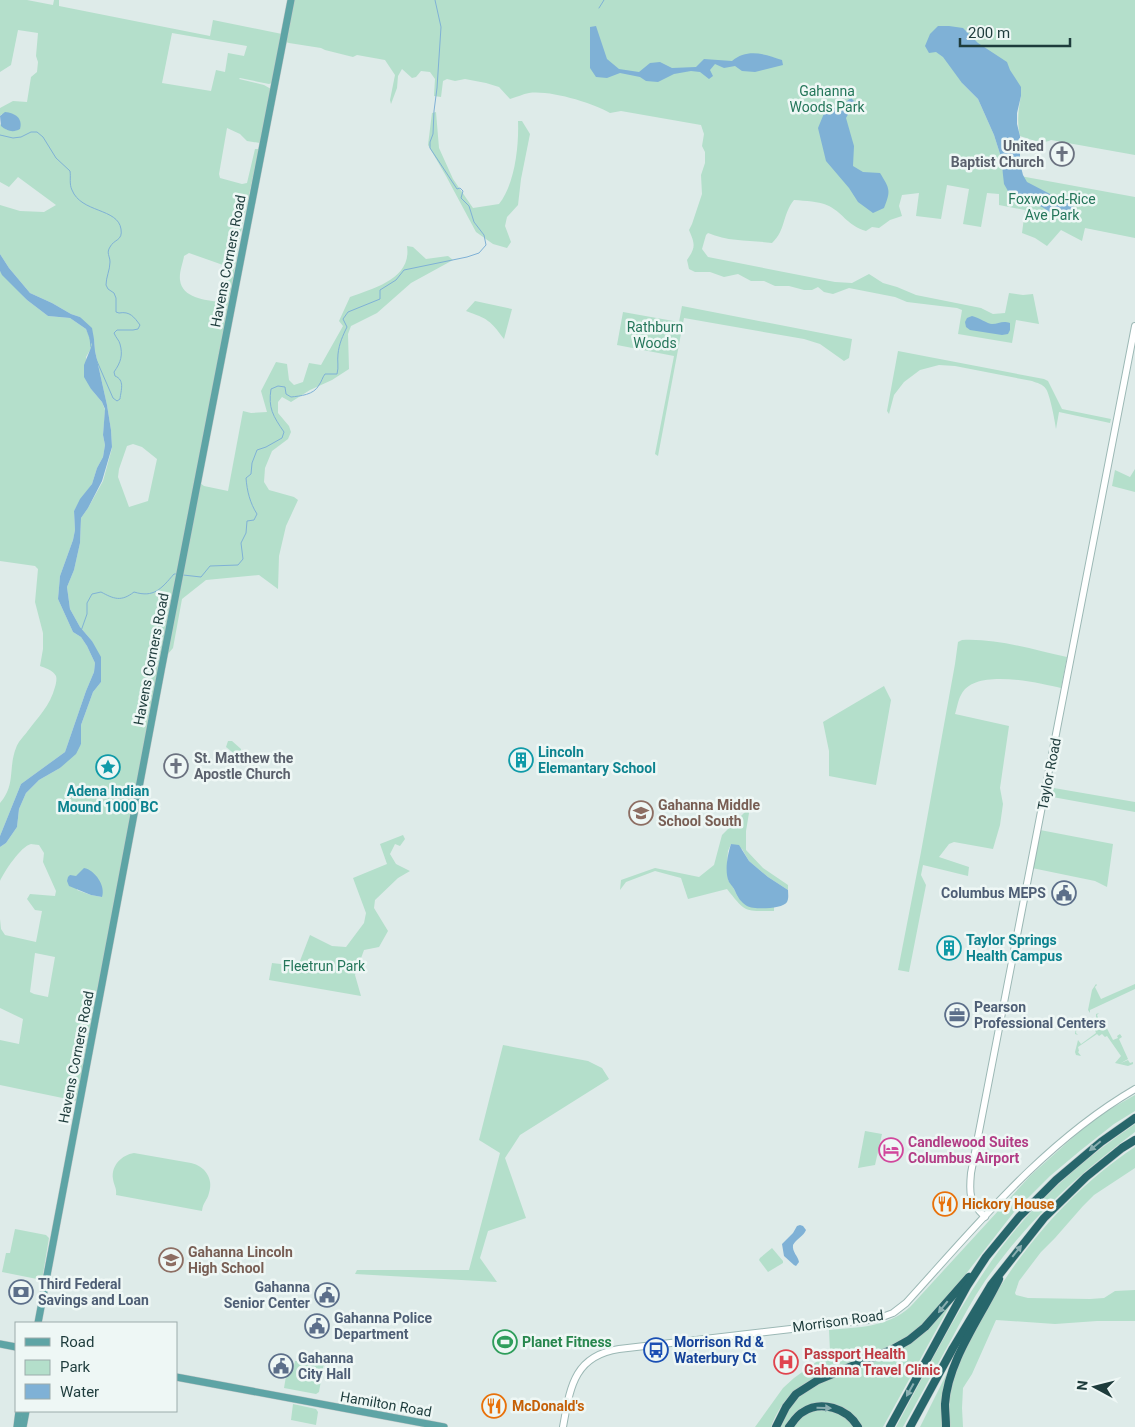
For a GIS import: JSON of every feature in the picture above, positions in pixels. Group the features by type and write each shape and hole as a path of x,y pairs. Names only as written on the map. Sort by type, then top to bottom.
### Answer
{"highway":[{"path":"776,1427 786,1406 796,1394 818,1380 891,1350 909,1340 926,1327 1019,1217 1056,1180 1101,1142 1135,1118"},
{"path":"911,1426 991,1285 1044,1218 1086,1177 1135,1140"},
{"path":"890,1427 963,1294 986,1257"},
{"path":"946,1427 945,1402 952,1370 1006,1266"},
{"path":"789,1427 802,1413 815,1407 841,1410 852,1418 858,1427"}],"main road":[{"name":"Havens Corners Road","path":"38,1322 290,0"},
{"name":"Taylor Road","path":"985,1217 976,1209 969,1193 971,1173 1135,326"},
{"name":"Morrison Road","path":"563,1427 574,1379 582,1368 598,1354 619,1349 877,1318 894,1312 906,1303 985,1217 1059,1144 1135,1089"},
{"path":"0,1344 15,1347"},
{"name":"Hamilton Road","path":"178,1378 444,1427"},
{"path":"16,1427 19,1412"},
{"path":"23,1427 26,1412"}],"green space":[{"path":"0,0 27,0 53,5 54,0 59,0 59,6 210,36 213,20 282,34 272,83 239,79 264,85 271,89 260,143 247,141 240,134 227,128 219,174 220,178 242,184 247,183 255,149 259,149 241,232 221,349 77,1101 0,1085 0,1040 19,1044 23,1019 0,1008 0,919 1,929 5,935 36,942 42,911 35,910 27,899 30,894 55,896 56,891 43,862 44,853 39,845 31,844 22,849 0,881 0,847 6,843 17,827 19,809 26,793 39,780 60,768 81,744 81,725 93,692 101,682 92,641 80,627 70,609 67,587 74,570 80,543 81,518 103,481 112,448 111,430 94,339 80,317 30,293 0,254 0,205 20,211 44,212 56,205 18,177 9,187 0,182 0,124 7,130 2,114 0,116 0,108 13,101 27,102 31,77 37,72 38,33 18,30 11,65 0,72","holes":["172,33 247,46 244,56 228,53 225,72 216,70 211,91 162,83","189,253 223,265 226,269 223,298 220,302 195,297 185,291 180,280 184,256","133,444 142,447 157,459 148,501 129,507 118,477 127,446","79,875 102,897 77,890 76,876","35,953 55,957 48,997 30,992"]},
{"name":"Gahanna Woods Park","path":"292,0 1135,0 1135,155 1051,140 1039,142 1020,136 1018,116 1021,96 962,83 978,99 994,135 1001,157 1003,173 1135,197 1135,238 1085,228 1082,241 1061,230 1047,246 1035,238 1022,233 1025,210 999,205 999,194 987,193 981,227 963,224 969,189 947,185 941,219 916,216 919,193 902,195 899,206 902,216 890,220 879,228 872,227 866,231 850,223 825,204 794,200 787,211 780,233 772,243 732,239 708,233 706,235 702,249 708,257 835,282 852,283 869,274 883,283 916,295 981,308 993,314 1005,313 1009,293 1033,294 1039,324 1016,320 1012,343 958,334 962,310 957,308 907,302 895,297 849,288 833,294 824,292 818,287 812,290 804,290 789,286 775,286 764,281 751,281 738,274 724,277 710,272 695,272 689,269 687,260 694,245 689,230 702,194 701,175 705,163 705,152 702,146 704,134 701,125 621,111 610,113 582,101 548,93 529,93 510,99 499,87 465,79 455,81 447,79 443,81 441,97 434,96 435,79 430,72 421,71 416,77 412,78 402,69 398,76 397,88 391,104 390,100 395,75 385,60 357,55 353,57 321,48 286,42"},
{"path":"436,112 439,148 453,179 473,208 499,204 509,186 515,164 518,121 522,121 530,134 518,205 507,217 505,226 511,242 507,248 493,244 476,232 428,145 432,113"},
{"path":"407,246 413,247 426,259 448,256 453,260 411,283 377,313 351,326 348,334 349,369 291,402 282,397 278,402 278,413 289,426 291,432 288,439 272,451 265,468 264,482 269,490 294,497 298,500 286,526 279,556 278,589 259,575 206,580 182,599 173,648 168,654 200,483 204,486 228,491 243,411 251,413 267,412 261,391 276,362 287,364 289,380 294,385 303,382 309,363 321,365 343,326 339,321 350,297 380,286 397,274 404,267 407,257"},
{"path":"0,271 27,300 48,316 70,318 86,329 93,345 86,357 91,389 102,402 105,410 103,435 105,445 103,457 92,484 74,511 75,530 60,576 58,599 73,632 81,637 87,646 95,663 94,672 65,752 21,784 0,836 0,803 8,790 16,748 47,706 56,684 56,676 53,672 40,666 43,633 35,602 38,569 35,566 0,561"},
{"path":"475,301 512,309 504,339 488,321 466,311"},
{"name":"Rathburn Woods","path":"682,306 852,339 849,358 844,361 820,344 804,339 684,318 658,456 655,454 674,356 617,345 623,312 679,322"},
{"path":"898,351 1044,379 1048,381 1062,409 1111,419 1110,423 1059,412 1056,429 1049,397 1042,385 1032,381 955,366 939,365 920,370 904,382 894,395 889,414 887,411"},
{"path":"1135,469 1135,492 1112,486 1115,470 1130,477"},
{"path":"962,640 1001,643 1067,657 1061,688 1023,681 992,679 979,681 968,686 961,695 955,714 1009,726 1000,788 1003,804 1000,825 993,849 954,842 949,844 939,857 969,867 968,876 923,865 921,875 926,885 909,972 898,970 958,642"},
{"path":"884,686 891,700 876,785 829,776 829,751 823,722"},
{"path":"228,741 232,741 241,749 237,756 226,747"},
{"path":"1048,787 1135,802 1135,812 1047,796"},
{"path":"750,807 746,831 746,850 763,868 788,885 788,890 768,877 749,861 742,849 731,844 727,863 728,880 738,897 757,908 774,907 774,911 746,909 738,903 727,889 688,899 681,878 655,871 626,882 620,890 621,880 655,868 699,877 714,865 722,835"},
{"path":"1040,830 1113,844 1107,887 1095,881 1032,868"},
{"name":"Fleetrun Park","path":"403,835 405,839 400,846 395,844 390,854 396,864 410,871 398,878 375,900 374,908 388,931 379,947 364,950 355,975 361,996 269,980 272,963 298,966 310,935 332,946 346,947 364,923 366,913 353,878 387,864 380,844"},
{"path":"1096,984 1095,987 1101,999 1135,984 1135,989 1090,1010 1090,1013 1088,1010 1092,990"},
{"path":"1099,1013 1097,1015 1099,1020 1102,1019 1113,1040 1118,1038 1117,1036 1120,1034 1122,1037 1119,1039 1128,1059 1121,1063 1128,1060 1130,1063 1133,1062 1133,1064 1128,1066 1115,1063 1121,1056 1107,1036 1105,1037 1102,1034 1099,1036 1097,1034 1078,1047 1078,1052 1081,1056 1076,1055 1078,1040 1081,1044 1096,1033 1095,1030 1098,1027 1097,1025 1093,1028 1093,1024 1081,1022 1080,1025 1077,1025 1083,1020 1096,1018 1096,1014"},
{"path":"503,1045 588,1061 602,1068 609,1079 520,1135 505,1158 526,1218 488,1231 480,1258 497,1282 355,1274 357,1270 469,1270 500,1153 479,1140"},
{"path":"1135,1095 1135,1111 1114,1124 1081,1150 1050,1176 1014,1212 941,1306 923,1326 908,1338 893,1346 818,1376 802,1385 789,1396 779,1410 771,1427 755,1427 783,1388 830,1352 829,1330 882,1323 901,1314 910,1307 1031,1175 1103,1113"},
{"path":"1135,1124 1135,1132 1093,1165 1054,1200 1001,1259 971,1303 903,1427 896,1427 960,1310 999,1250 1052,1190 1092,1155"},
{"path":"865,1131 882,1134 875,1165 858,1168"},
{"path":"1135,1147 1135,1168 1094,1195 1083,1206 1041,1252 1019,1281 1015,1293 1016,1295 1028,1298 1090,1299 1104,1298 1115,1291 1135,1290 1135,1321 1055,1324 996,1320 972,1374 963,1388 963,1427 949,1427 948,1400 956,1370 975,1329 1006,1277 1024,1252 1065,1206 1087,1184"},
{"path":"134,1153 191,1163 204,1170 209,1178 210,1188 202,1211 116,1195 113,1179 114,1169 122,1158"},
{"path":"15,1229 46,1235 49,1238 42,1280 2,1272 6,1253 10,1253"},
{"path":"772,1248 783,1263 768,1272 759,1260"},
{"path":"950,1305 883,1427 859,1427 856,1420 816,1405 786,1427 780,1427 789,1410 799,1398 812,1388 825,1380 889,1351"},
{"path":"299,1353 304,1354 303,1358 318,1360 320,1356 325,1357 319,1392 316,1394 284,1388 287,1370 293,1371 295,1361 298,1361"},
{"path":"947,1373 949,1374 943,1427 920,1427"},
{"path":"293,1404 316,1409 318,1412 316,1425 291,1420"},
{"path":"828,1409 844,1415 855,1427 791,1427 799,1418 807,1413"}],"water":[{"path":"596,26 607,59 619,69 639,72 650,63 660,62 672,68 696,67 704,59 732,61 750,53 763,54 782,60 783,65 755,72 742,71 735,66 724,68 715,64 710,70 713,76 709,79 700,72 691,71 674,74 658,82 646,81 640,77 620,73 607,78 596,77 590,68 590,27"},
{"path":"938,26 963,28 978,43 1007,62 1021,87 1017,124 1020,136 1020,163 1023,175 1027,182 1073,206 1077,212 1076,218 1071,222 1066,222 1042,207 1021,199 1008,191 1004,184 1001,157 994,135 978,99 962,83 943,57 936,52 929,53 925,46 930,34"},
{"path":"851,98 855,102 846,118 854,146 853,166 863,172 880,173 888,190 888,198 884,208 873,213 858,202 849,188 826,161 818,128 825,111 839,107"},
{"path":"5,112 19,119 20,129 10,131 1,126 0,116"},
{"path":"0,254 30,293 80,317 92,328 107,405 112,447 102,481 81,518 80,543 74,570 67,587 70,609 101,657 101,682 93,692 81,725 81,744 76,754 60,768 39,780 26,793 19,809 17,827 6,843 0,847 0,836 21,784 65,752 94,672 95,663 87,646 81,637 73,632 58,599 60,576 75,530 74,511 80,499 92,484 103,457 105,409 84,377 84,365 92,345 86,329 70,318 48,316 27,300 2,275 0,271"},
{"path":"972,316 990,324 1010,323 1010,330 1008,334 1002,335 970,330 966,327 965,322 967,318"},
{"path":"731,844 739,845 749,861 768,877 788,890 787,902 780,906 762,908 747,906 741,901 729,882 727,873"},
{"path":"84,868 88,869 99,879 103,893 102,897 91,895 69,886 68,877 70,875 76,876"},
{"path":"800,1225 806,1230 793,1245 793,1250 799,1262 796,1266 784,1256 782,1244"}],"waterway":[{"path":"183,575 201,577 210,566 238,565 243,559 241,543 246,533 247,521 254,520 257,514 249,497 246,478 251,474 252,463 257,450 282,438 284,432 272,412 270,401 271,389 278,386 285,387 286,394 291,397 314,391 325,374 337,374 339,347 347,327 343,319 348,312 380,299 380,290 396,280 404,270 467,257 479,253 486,245 484,235 474,222 469,206 461,198 463,191 460,188 457,189 430,148 433,134 441,27 435,0"},
{"path":"599,8 604,0"},
{"path":"0,135 13,138 37,132 43,137 56,158 70,171 71,188 77,197 83,203 107,213 118,222 121,236 109,249 110,265 106,285 116,298 116,312 129,314 140,325 138,329 117,330 114,333 120,343 121,352 120,362 114,372 122,386 120,399 117,401 113,398 96,359"},
{"path":"90,338 91,347"},
{"path":"81,631 87,614 87,603 92,594 101,592 121,598 134,592 141,594 152,593 161,588 174,574 177,574"}],"place":[{"name":"United Baptist Church","path":"1062,154"},
{"name":"Lincoln Elemantary School","path":"521,760"},
{"name":"St. Matthew the Apostle Church","path":"176,766"},
{"name":"Adena Indian Mound 1000 BC","path":"108,767"},
{"name":"Gahanna Middle School South","path":"641,813"},
{"name":"Columbus MEPS","path":"1064,893"},
{"name":"Taylor Springs Health Campus","path":"949,948"},
{"name":"Pearson Professional Centers","path":"957,1015"},
{"name":"Candlewood Suites Columbus Airport","path":"891,1150"},
{"name":"Hickory House","path":"945,1204"},
{"name":"Gahanna Lincoln High School","path":"171,1260"},
{"name":"Third Federal Savings and Loan","path":"21,1292"},
{"name":"Gahanna Senior Center","path":"327,1295"},
{"name":"Gahanna Police Department","path":"317,1326"},
{"name":"Planet Fitness","path":"505,1342"},
{"name":"Morrison Rd & Waterbury Ct","path":"656,1350"},
{"name":"Passport Health Gahanna Travel Clinic","path":"786,1362"},
{"name":"Gahanna City Hall","path":"281,1366"},
{"name":"McDonald's","path":"494,1406"}],"park label":[{"name":"Foxwood-Rice Ave Park","path":"1052,207"}]}
